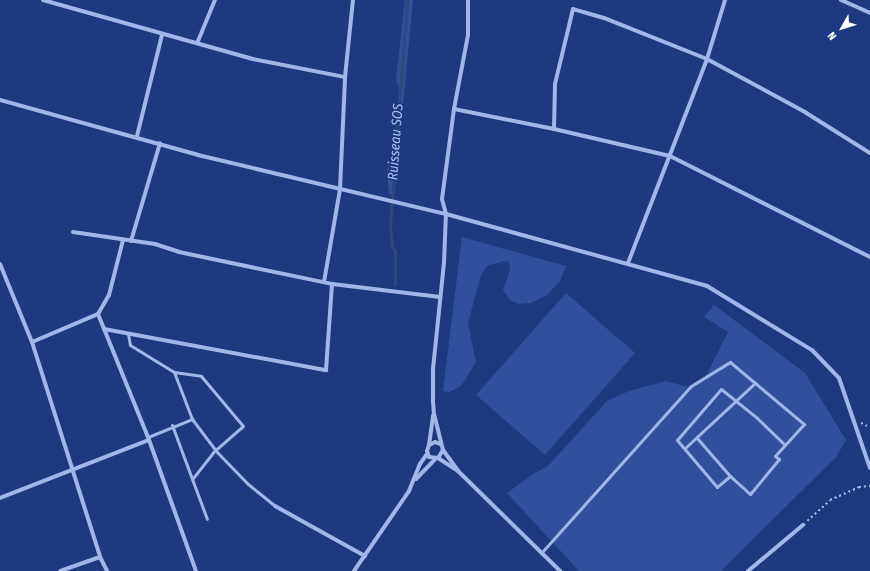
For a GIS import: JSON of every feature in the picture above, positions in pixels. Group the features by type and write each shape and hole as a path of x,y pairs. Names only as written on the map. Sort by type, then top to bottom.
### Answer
{"street":[{"path":"43,0 162,35 198,41 253,59 345,77"},
{"path":"198,41 215,0"},
{"path":"324,282 340,189 345,77 353,0"},
{"path":"468,0 468,35 454,109 442,198 446,214 433,368 434,415 440,444 458,471 560,571"},
{"path":"628,263 707,59 725,0"},
{"path":"841,0 870,13"},
{"path":"554,129 556,84 573,9 604,18 707,59 805,112 870,154"},
{"path":"137,136 162,35"},
{"path":"0,100 160,143 340,189 446,214 707,286 812,350 839,378 870,468"},
{"path":"454,109 554,129 670,156 870,256"},
{"path":"131,241 160,143"},
{"path":"73,232 131,241 332,284 440,297"},
{"path":"32,342 98,314 109,294 123,240"},
{"path":"0,264 1,271 32,342 100,557 107,571"},
{"path":"104,330 326,370 332,284"},
{"path":"98,314 148,439 196,571"},
{"path":"416,479 420,464 427,454 434,415"},
{"path":"0,498 72,468 148,439"},
{"path":"429,445 434,442 440,444"},
{"path":"354,571 416,479 443,450"},
{"path":"427,454 437,458 458,471"},
{"path":"275,506 365,556"},
{"path":"748,571 803,525"},
{"path":"60,571 100,557"}],"lane":[{"path":"128,334 130,345 174,372 201,376 243,426 215,450 192,479"},
{"path":"542,552 691,386 730,362 804,424 775,456 779,460 750,494 730,476 696,438"},
{"path":"174,372 192,419 215,450 248,484 275,506"},
{"path":"685,448 737,401 754,383"},
{"path":"730,476 717,487 677,440 721,389 737,401 785,445"},
{"path":"148,439 172,426 192,419"},
{"path":"172,426 207,519"}],"path":[{"path":"803,525 830,500 859,487 870,486"}],"shaded area":[{"path":"405,0 413,0 395,194 389,194 387,172 397,121 399,88 396,80"},
{"path":"462,237 566,266 560,281 547,295 531,303 519,304 510,300 503,290 510,270 509,262 504,261 487,266 481,275 468,323 476,362 461,386 449,392 443,391"},
{"path":"566,293 635,353 545,455 476,395"},
{"path":"714,305 805,373 846,440 836,457 721,571 579,571 507,493 533,474 548,466 607,401 629,391 666,381 688,387 705,378 728,332 704,317"}],"waterway":[{"name":"Ruisseau SOS","path":"395,284 395,252 392,246 390,226 407,0"}]}
